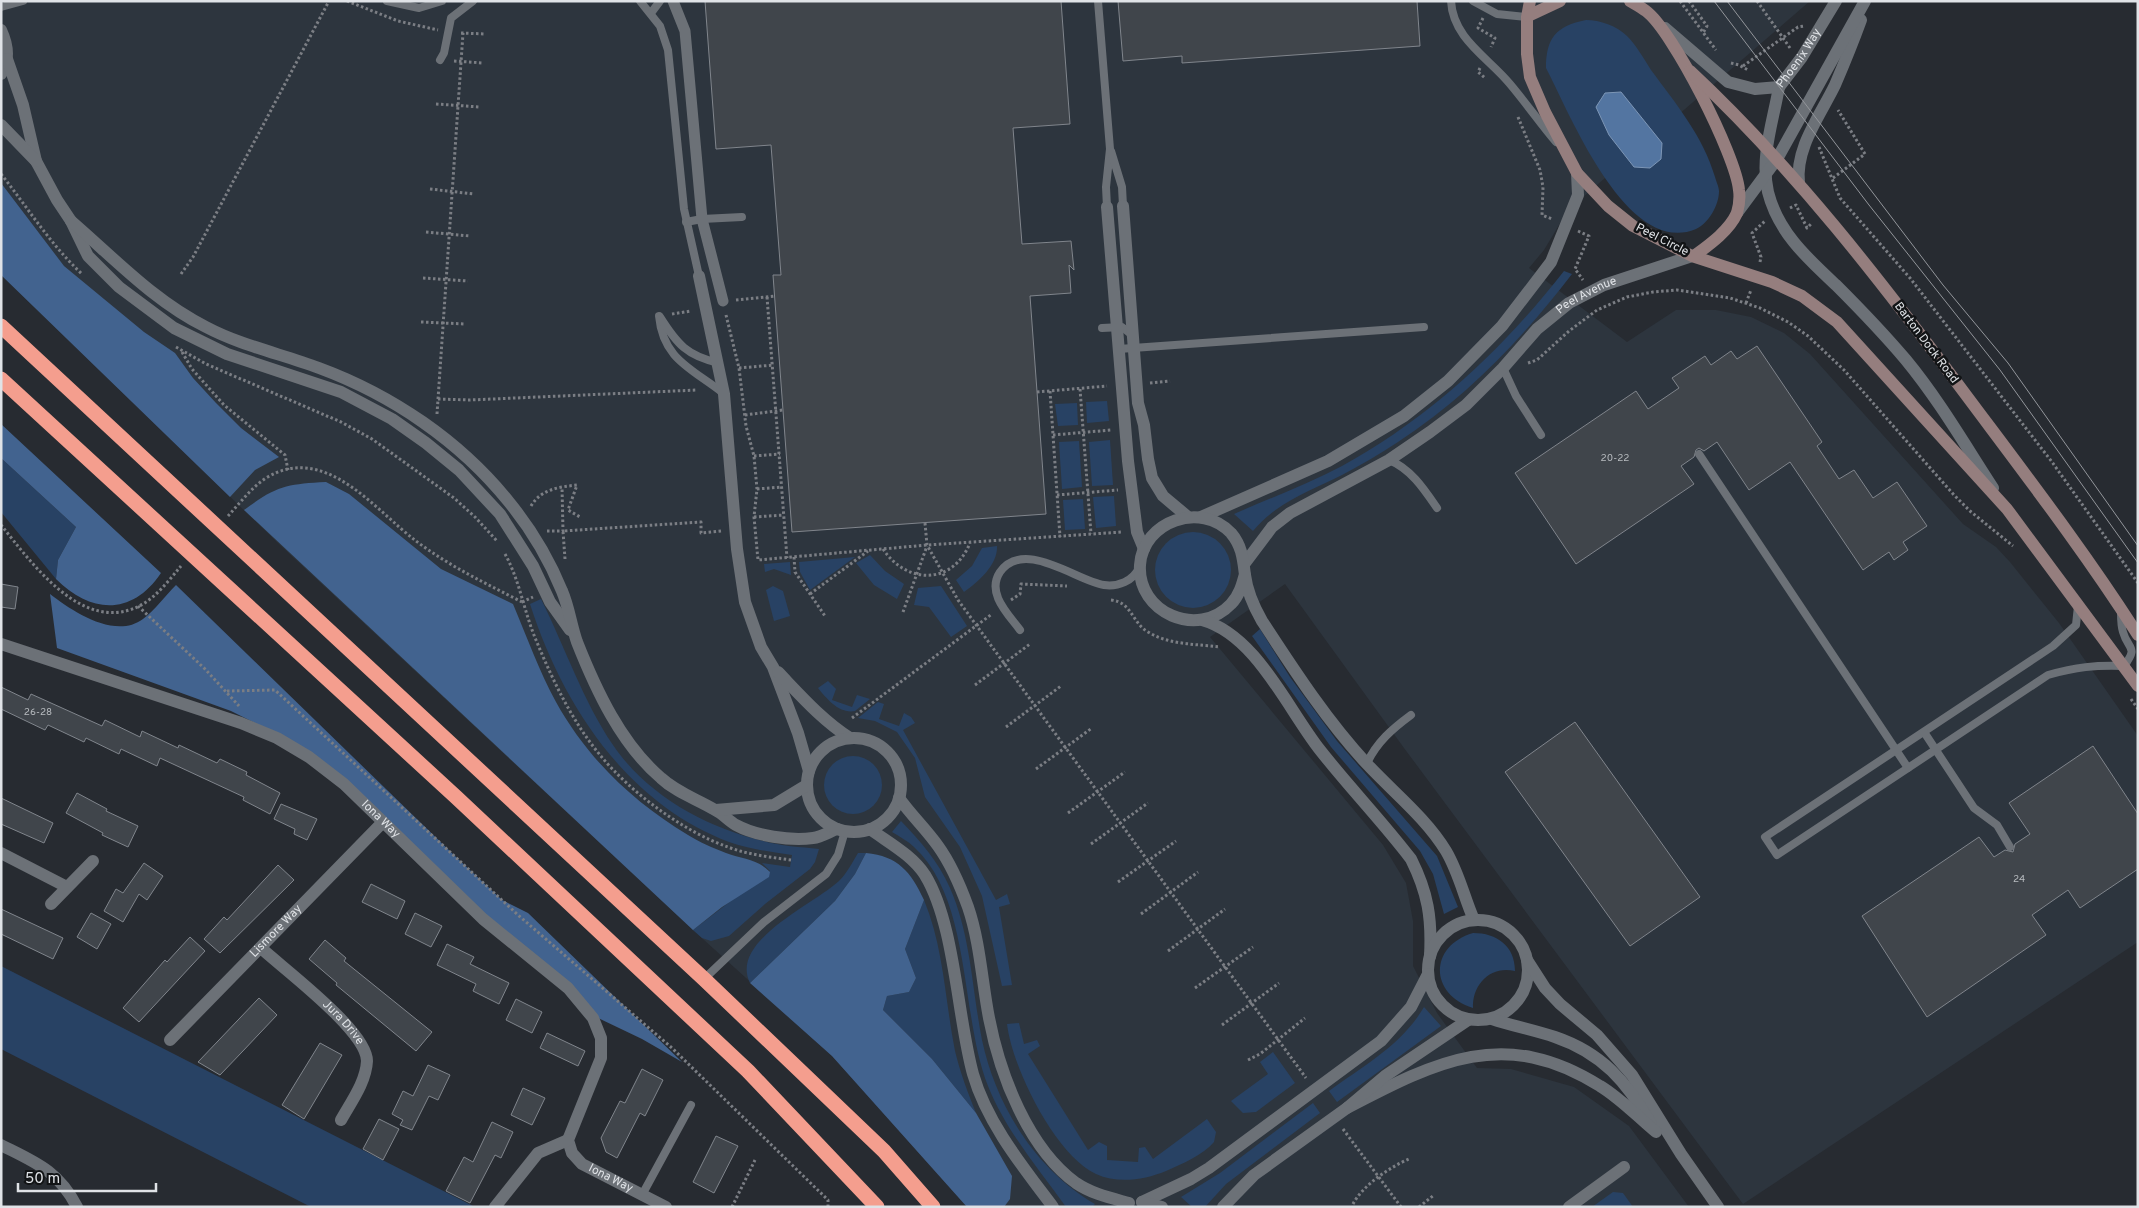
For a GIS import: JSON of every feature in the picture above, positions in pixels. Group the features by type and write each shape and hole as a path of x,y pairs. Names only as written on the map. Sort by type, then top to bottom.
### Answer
{"highway":[{"path":"1,326 704,979 884,1151 933,1207"},
{"path":"1,379 456,797 741,1064 878,1207"}],"main road":[{"path":"1528,16 1530,1"},
{"path":"1528,16 1560,1"},
{"path":"1630,1 1647,10 1690,71 1728,153 1736,176 1739,189 1737,213"},
{"name":"Peel Circle","path":"1528,16 1527,54 1530,77 1566,155 1577,173 1608,206 1633,226 1693,256 1723,232 1737,213"},
{"name":"Barton Dock Road","path":"1690,71 1724,103 1799,183 1913,323 2031,480 2138,635"},
{"path":"1693,256 1772,282 1802,296 1836,322 2007,509 2138,686"}],"street":[{"path":"673,1 685,31 702,219 723,301"},
{"name":"Phoenix Way","path":"1647,10 1728,82 1755,89 1779,87 1802,57 1836,1"},
{"path":"1737,213 1777,159 1867,1"},
{"path":"1799,183 1799,159 1834,86 1867,1"},
{"path":"1,30 7,44 7,59 23,105 36,161 57,200 71,221 88,256 119,287 174,328 227,354 315,382 366,404 398,424 459,470 500,514 533,566 550,602 576,640"},
{"path":"1,74 7,59"},
{"path":"1779,87 1766,148 1768,193 1791,241 1811,263 1872,321 1906,359 1936,397 2007,509"},
{"path":"1,125 36,161"},
{"path":"1245,568 1240,590 1231,604 1218,615 1202,620 1190,621 1174,618 1159,609 1148,597 1142,581 1140,565 1144,549 1151,536 1162,526 1174,520 1195,517 1328,461 1396,421 1426,400 1468,362 1518,307 1551,262 1578,195 1577,173"},
{"path":"1123,206 1138,403 1144,425 1152,478 1163,496 1195,517 1217,522 1230,533 1240,547 1253,602 1261,618 1317,701 1367,764 1422,820 1445,850 1454,866 1474,920"},
{"path":"1107,207 1128,461 1138,532 1144,549"},
{"path":"71,221 129,275 184,315 234,340 320,368 355,383 399,406 436,432 470,460 492,482 530,530 546,557 564,595 576,640 599,691 621,731 639,756 668,784 688,797 716,810 737,826 767,835 814,838 841,830 870,829 888,817 899,798 901,783 898,768 891,755 879,745 865,739 850,738 837,741 825,748 815,758 809,770 807,785 809,799 815,812 825,822 841,830"},
{"name":"Peel Avenue","path":"1245,568 1272,527 1290,513 1389,460 1466,405 1537,330 1569,303 1624,277 1693,256"},
{"path":"698,276 719,363 724,394 736,530 745,602 761,646 773,667 798,733 809,770"},
{"path":"2120,609 2138,624"},
{"path":"1202,620 1215,624 1254,655 1320,750 1386,827 1410,859 1421,879 1428,901 1432,923 1428,974 1432,990 1441,1003 1453,1014 1468,1020 1492,1018 1504,1014 1521,996 1526,985 1527,960"},
{"name":"Iona Way","path":"1,644 241,723 277,738 309,757 344,784 382,823 483,919 568,988 593,1018 601,1038 601,1058 568,1140 572,1153 582,1164 666,1207"},
{"path":"773,667 812,708 832,726 850,738"},
{"path":"716,810 774,805 807,785"},
{"path":"899,798 937,845 958,882 969,910 976,940 996,1052 1016,1105 1038,1140 1066,1174 1090,1190 1131,1204 1162,1207"},
{"name":"Lismore Way","path":"170,1040 382,823"},
{"path":"870,829 914,862 931,887 948,943 974,1075 985,1104 1001,1132 1053,1207"},
{"path":"1,853 68,887"},
{"path":"51,904 93,861"},
{"path":"1430,956 1435,945 1447,932 1463,923 1474,920 1502,926 1514,935 1545,988 1560,1004 1597,1035 1632,1075 1681,1154 1718,1207"},
{"name":"Jura Drive","path":"261,948 350,1027 366,1051 364,1074 341,1120"},
{"path":"1131,1204 1191,1179 1209,1168 1357,1060 1393,1030 1411,1007 1428,974"},
{"path":"1492,1018 1554,1037 1590,1053 1624,1082 1656,1132"},
{"path":"1223,1207 1254,1175 1347,1108 1384,1076 1468,1020"},
{"path":"1347,1108 1393,1084 1460,1057 1490,1053 1520,1055 1550,1062 1577,1072 1602,1087 1681,1154"},
{"path":"495,1207 538,1153 568,1140"},
{"path":"1,1145 43,1166 59,1178 76,1207"},
{"path":"1569,1207 1624,1167"}],"lane":[{"path":"1,7 23,1"},
{"path":"387,1 419,8 442,1"},
{"path":"440,60 444,53 451,18 473,1"},
{"path":"640,1 660,26 668,50 686,222 698,276"},
{"path":"651,13 660,1"},
{"path":"1098,1 1110,149 1106,187 1107,207"},
{"path":"1450,1 1454,16 1468,42 1511,85 1566,155"},
{"path":"1473,1 1497,14 1528,16"},
{"path":"1110,149 1122,186 1123,206"},
{"path":"686,222 702,219 742,217"},
{"path":"719,363 706,360 686,351 678,344 659,316 662,334 676,358 724,394"},
{"path":"1102,328 1117,327 1127,330 1134,342"},
{"path":"1119,349 1134,342 1424,327"},
{"path":"1503,368 1516,396 1541,435"},
{"path":"1699,454 1908,768"},
{"path":"1389,460 1399,464 1412,475 1436,508"},
{"path":"1020,630 998,601 995,590 996,580 1006,566 1017,561 1046,563 1067,569 1095,583 1113,585 1132,577 1140,565"},
{"path":"2077,602 2078,619 2068,634 1765,837 1777,855 2048,675 2074,667 2124,666 2132,657 2133,651 2123,633 2120,609"},
{"path":"1367,764 1379,743 1411,715"},
{"path":"1924,732 1974,808 1997,825 2010,847"},
{"path":"704,979 764,922 826,874 838,855 841,830"},
{"path":"642,1195 691,1105"}],"path":[{"path":"181,274 193,257 329,1"},
{"path":"347,1 398,21 448,32 486,34"},
{"path":"1680,1 1719,53"},
{"path":"1689,1 1707,26 1703,33"},
{"path":"1755,1 1792,50"},
{"path":"1724,59 1732,64 1742,66 1798,27 1823,21"},
{"path":"436,432 464,33"},
{"path":"440,60 483,63"},
{"path":"436,104 480,107"},
{"path":"1832,178 1865,154 1838,110"},
{"path":"1823,159 1840,198 1910,278 2041,446 2138,583"},
{"path":"1,174 42,231 62,255 87,279"},
{"path":"430,189 474,194"},
{"path":"1542,215 1589,236 1575,269 1597,310"},
{"path":"426,232 470,236"},
{"path":"423,278 468,281"},
{"path":"1521,368 1537,360 1569,331 1597,310 1627,297 1677,290 1730,298 1760,308 1788,322 1808,336 1844,370 1970,511 2007,540 2019,552"},
{"path":"775,296 723,301 739,368 754,456 757,489 754,517 758,560 927,545 1138,532"},
{"path":"767,297 774,365 787,558"},
{"path":"421,322 464,324"},
{"path":"174,346 181,352 206,364 340,422 372,439 454,498 475,517 499,545"},
{"path":"181,352 192,369 224,406 285,455 288,470"},
{"path":"739,368 774,365"},
{"path":"1137,384 1170,381"},
{"path":"1037,392 1121,385"},
{"path":"1080,388 1091,534"},
{"path":"438,399 470,400 701,390"},
{"path":"1050,391 1060,537"},
{"path":"727,417 783,410"},
{"path":"1053,435 1114,430"},
{"path":"754,456 780,454"},
{"path":"275,474 288,470 315,470 345,481 414,539 449,565 522,602 503,551"},
{"path":"530,507 544,492 577,485 568,510 580,516"},
{"path":"562,487 565,564"},
{"path":"757,489 782,487"},
{"path":"1057,495 1119,490"},
{"path":"754,517 784,515"},
{"path":"542,532 700,522 701,533 755,529"},
{"path":"925,523 927,545 941,573 958,600 1314,1090"},
{"path":"1,525 42,576 69,597 89,608 112,612 138,606 227,691 242,711 241,723"},
{"path":"883,549 896,565 915,575 928,576 941,573 959,561 970,543"},
{"path":"903,612 927,545"},
{"path":"810,594 870,550"},
{"path":"794,557 795,572 825,616"},
{"path":"1178,642 1221,648 1235,638"},
{"path":"975,685 1030,644"},
{"path":"1006,727 1061,686"},
{"path":"227,691 275,690 518,915 672,1048 828,1200 828,1207"},
{"path":"1036,769 1092,728"},
{"path":"1068,813 1125,772"},
{"path":"1091,844 1148,803"},
{"path":"1118,882 1176,841"},
{"path":"1141,914 1198,872"},
{"path":"1168,951 1225,909"},
{"path":"1195,988 1253,947"},
{"path":"1222,1025 1279,983"},
{"path":"1248,1060 1278,1040 1305,1018"},
{"path":"1334,1117 1400,1207"},
{"path":"1353,1204 1359,1194 1399,1163 1409,1159"},
{"path":"732,1207 755,1160"},
{"path":"1419,1207 1434,1195"}],"shaded area":[{"path":"1,1 1810,1 1568,210 1544,250 1529,268 1627,342 1676,310 1716,310 1751,317 1784,333 1810,354 1963,524 1996,547 2010,562 2059,623 2138,736 2138,942 1743,1204 1404,748 1285,584 1210,637 1383,845 1406,883 1413,921 1413,966 1437,1013 1477,1068 1511,1069 1574,1087 1629,1126 1689,1207 967,1207 832,1056 693,930 280,545 1,275"},
{"path":"1586,20 1602,22 1623,32 1640,52 1696,134 1710,162 1718,186 1719,196 1709,218 1696,229 1671,232 1647,223 1625,203 1604,177 1570,117 1546,68 1546,58 1551,41 1560,30"},
{"path":"1621,92 1662,143 1661,159 1650,168 1634,167 1609,135 1596,107 1605,93"},
{"path":"1,183 64,266 144,332 175,353 193,378 241,428 279,457 255,470 230,497 1,275"},
{"path":"1564,271 1572,274 1513,344 1470,386 1423,425 1342,475 1283,505 1262,521 1253,531 1234,514 1342,466 1406,426 1463,380 1490,354 1516,328"},
{"path":"1107,401 1109,421 1087,423 1086,402"},
{"path":"1077,403 1078,425 1058,426 1055,404"},
{"path":"1,424 161,573 150,587 137,597 124,603 111,605 97,604 69,591 56,579 58,560 76,527 1,458"},
{"path":"1110,440 1113,485 1092,486 1089,442"},
{"path":"1079,441 1082,487 1062,489 1059,442"},
{"path":"1,458 76,527 58,560 56,579 1,512"},
{"path":"326,482 349,494 441,569 513,604 556,702 582,742 597,760 630,793 668,822 706,845 760,864 770,872 769,877 722,907 693,930 244,510 265,496 282,488 291,485"},
{"path":"1114,496 1116,526 1096,528 1093,497"},
{"path":"1083,499 1085,529 1065,530 1063,500"},
{"path":"1193,532 1207,535 1220,543 1228,556 1231,570 1228,584 1220,597 1207,605 1193,608 1179,605 1166,597 1158,584 1155,570 1158,556 1166,543 1179,535"},
{"path":"997,546 991,566 981,578 964,592 956,580 972,566 982,548"},
{"path":"870,555 885,571 904,584 897,599 874,585 856,563"},
{"path":"855,557 810,590 800,572 799,562"},
{"path":"790,562 791,575 774,569 765,572 764,564"},
{"path":"176,585 458,859 502,900 528,913 682,1062 642,1039 596,1017 486,917 440,871 273,732 231,711 57,648 50,594 94,621 120,626 132,625 143,619"},
{"path":"773,586 783,591 790,616 774,621 766,590"},
{"path":"941,586 967,626 951,637 929,607 914,605 918,588"},
{"path":"541,599 583,692 602,728 627,763 643,779 660,794 679,806 699,818 720,827 770,843 819,849 815,862 810,869 765,904 729,936 711,941 702,938 693,930 770,871 762,863 790,867 792,855 760,850 729,842 692,825 659,802 629,776 603,746 580,713 560,678 530,604"},
{"path":"1260,629 1290,677 1337,741 1437,856 1458,907 1444,914 1433,874 1420,851 1331,747 1252,636"},
{"path":"828,681 836,689 832,700 852,707 857,695 870,699 855,711 839,708 825,697 818,688"},
{"path":"878,702 884,704 879,719 899,726 904,713 911,717 915,723 903,730 996,900 1007,894 1010,904 999,907 1012,985 1002,986 982,896 960,847 925,797 915,758 897,732 875,721 858,718"},
{"path":"847,756 859,756 869,760 878,769 882,791 874,806 859,814 847,814 837,810 828,801 824,791 824,779 828,769 837,760"},
{"path":"901,821 934,860 950,888 957,906 967,944 982,1040 988,1065 1008,1112 1037,1155 1074,1190 1095,1204 1092,1207 1066,1207 1023,1149 995,1103 979,1058 956,927 946,897 933,870 914,847 892,832"},
{"path":"858,853 866,853 855,874 835,901 750,983 747,968 751,953 762,939 777,925 839,881"},
{"path":"866,853 887,858 902,867 914,881 924,900 905,949 916,978 909,992 887,996 883,1010 932,1059 976,1113 1012,1176 1010,1199 1004,1207 967,1207 832,1056 750,983 835,901 855,874"},
{"path":"924,900 931,918 940,956 955,1051 976,1113 932,1059 883,1010 887,996 909,992 916,978 905,949"},
{"path":"1473,933 1490,935 1503,943 1512,955 1515,971 1498,971 1485,978 1476,991 1473,1008 1459,1001 1448,992 1442,982 1440,970 1442,959 1448,948 1459,939"},
{"path":"1,966 475,1207 311,1207 1,1049"},
{"path":"1424,1007 1441,1026 1337,1102 1329,1091 1393,1044 1405,1033"},
{"path":"1019,1023 1024,1044 1037,1040 1040,1046 1028,1054 1088,1150 1099,1142 1107,1146 1107,1160 1138,1162 1139,1148 1145,1147 1153,1159 1207,1119 1216,1132 1214,1142 1192,1159 1149,1177 1122,1180 1096,1174 1081,1164 1066,1149 1051,1130 1038,1108 1017,1063 1007,1024"},
{"path":"1273,1052 1295,1083 1256,1112 1243,1113 1231,1101 1268,1074 1260,1062"},
{"path":"1313,1103 1320,1113 1226,1184 1205,1207 1192,1207 1181,1197 1220,1173"},
{"path":"1613,1192 1623,1193 1633,1207 1592,1207"}],"building":[{"path":"705,1 1061,1 1070,124 1013,128 1022,244 1071,241 1074,270 1069,265 1071,293 1030,296 1046,514 792,532 773,275 781,275 771,145 716,149"},
{"path":"1118,1 1417,1 1420,46 1182,63 1182,56 1123,61"},
{"path":"1757,346 1822,442 1817,446 1839,479 1854,470 1873,498 1897,482 1927,526 1903,542 1908,550 1894,560 1889,552 1863,570 1790,462 1749,490 1717,442 1704,451 1699,448 1696,450 1694,457 1681,466 1694,484 1576,564 1515,473 1636,391 1648,409 1679,388 1672,378 1705,356 1711,365 1731,351 1737,359"},
{"path":"1,584 18,587 15,609 1,607"},
{"path":"1,687 28,700 31,694 102,726 105,720 140,737 142,731 178,748 179,745 217,763 220,759 247,772 246,775 280,793 270,814 243,800 244,797 160,758 157,766 121,749 119,754 86,738 84,742 48,725 45,730 1,709"},
{"path":"1575,722 1700,897 1630,946 1505,772"},
{"path":"2093,746 2138,814 2138,869 2080,908 2068,890 2032,915 2046,935 1927,1017 1862,916 1979,837 1994,857 2005,850 2013,852 2015,844 2030,834 2009,803"},
{"path":"77,793 107,809 106,811 138,826 128,847 102,835 103,833 66,813"},
{"path":"1,798 53,823 44,843 1,824"},
{"path":"281,804 317,819 307,840 294,834 295,829 274,819"},
{"path":"144,863 163,876 147,900 139,894 123,922 104,911 116,889 123,893"},
{"path":"278,865 294,880 220,953 204,939 224,917 227,920"},
{"path":"371,884 405,901 397,919 362,902"},
{"path":"1,909 63,938 53,959 1,934"},
{"path":"91,913 111,924 97,949 77,937"},
{"path":"415,913 442,926 431,947 405,934"},
{"path":"190,937 205,951 139,1022 123,1008 165,960 167,962"},
{"path":"325,940 346,958 344,961 432,1032 416,1051 336,985 337,983 309,959"},
{"path":"447,944 474,957 470,964 509,983 499,1004 473,991 476,984 437,965"},
{"path":"259,998 277,1015 242,1052 220,1075 198,1062"},
{"path":"516,999 542,1012 532,1033 506,1020"},
{"path":"547,1033 585,1051 578,1066 540,1048"},
{"path":"320,1043 342,1055 304,1119 282,1105"},
{"path":"428,1065 450,1075 438,1100 429,1096 412,1130 400,1125 403,1120 392,1114 403,1091 413,1096"},
{"path":"642,1069 663,1080 645,1116 640,1113 617,1158 606,1152 601,1138 620,1101 625,1103"},
{"path":"523,1088 545,1098 532,1125 511,1115"},
{"path":"379,1119 399,1129 383,1160 363,1149"},
{"path":"492,1122 513,1132 501,1158 495,1155 470,1203 446,1191 464,1157 473,1162"},
{"path":"716,1136 738,1146 714,1193 693,1182"}],"tram line":[{"path":"1714,1 1869,205 2000,370 2138,563"},
{"path":"1727,1 1943,285 2008,363 2138,546"}]}
